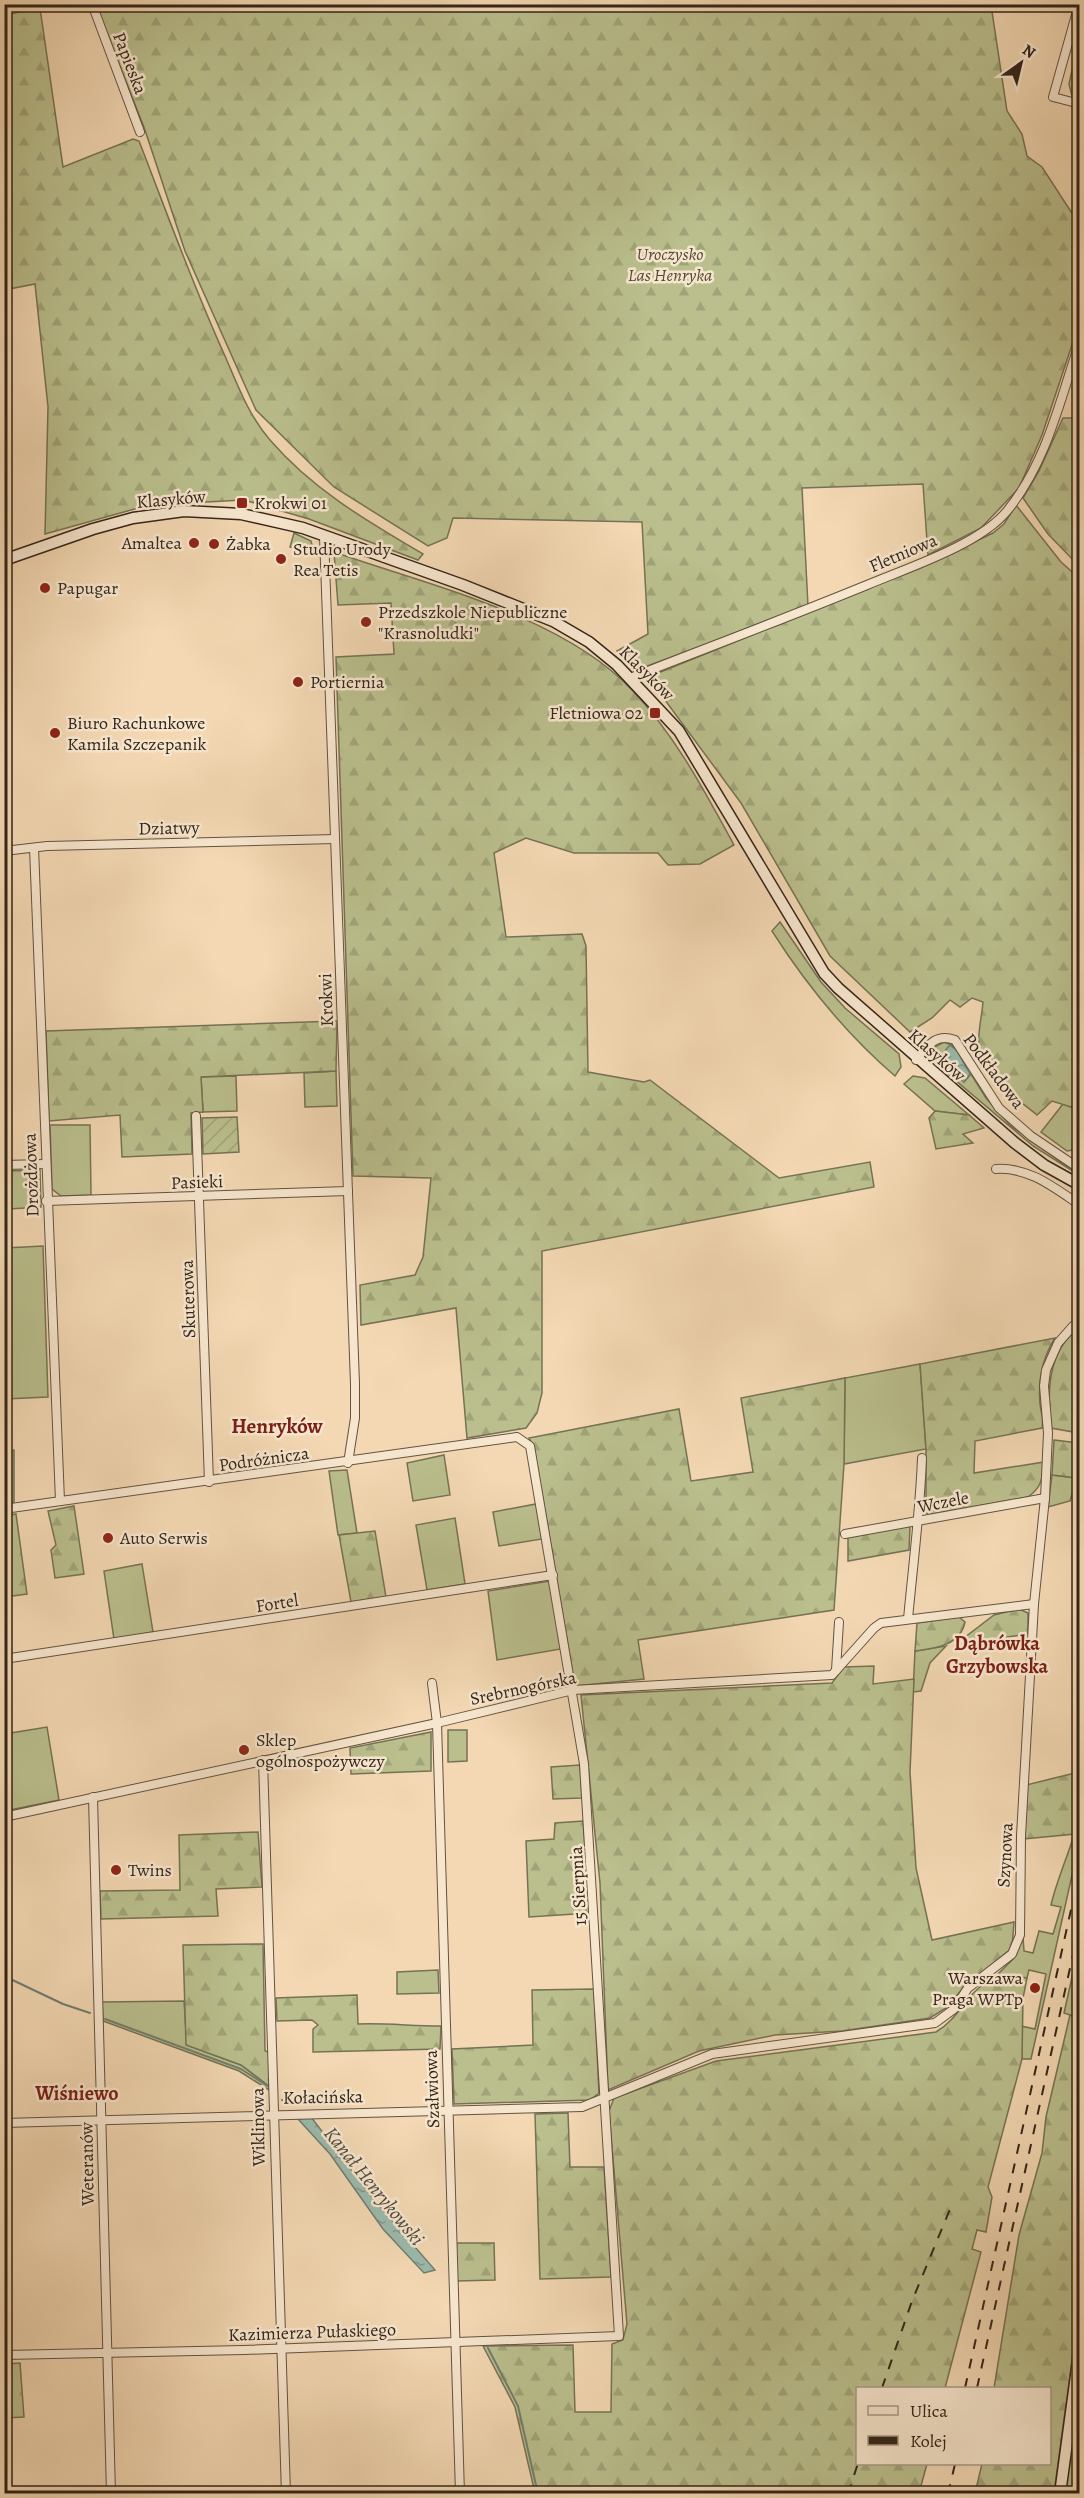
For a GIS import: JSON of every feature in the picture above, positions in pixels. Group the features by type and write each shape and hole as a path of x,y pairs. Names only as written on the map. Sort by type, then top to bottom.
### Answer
{"street":[{"name":"Papieska","path":"92,4 140,132"},
{"path":"1079,4 1053,97 1080,104"},
{"name":"Fletniowa","path":"630,678 931,559 984,531 1005,513 1023,490 1041,458 1080,341"},
{"name":"Klasyków","path":"4,560 93,529 134,518 184,511 235,513 266,518 324,536 537,613 589,642 663,711 690,747 824,973 854,1005 1032,1156 1080,1185"},
{"name":"Krokwi","path":"324,536 355,1418 348,1463"},
{"name":"Dziatwy","path":"4,851 34,848 335,839"},
{"name":"Drożdżowa","path":"34,848 46,1201 60,1501"},
{"name":"Podkładowa","path":"916,1059 933,1040 948,1037 955,1040 999,1108 1037,1142 1080,1169"},
{"name":"Skuterowa","path":"196,1116 209,1482"},
{"path":"4,1165 45,1164"},
{"path":"996,1170 1012,1169 1033,1175 1080,1205"},
{"name":"Pasieki","path":"46,1201 348,1191"},
{"name":"Szynowa","path":"604,2098 712,2054 935,2024 954,2009 968,1988 1012,1954 1020,1935 1019,1870 1035,1604 1046,1498 1048,1433 1044,1401 1046,1370 1058,1343 1073,1326 1080,1323"},
{"name":"Podróżnicza","path":"4,1509 348,1463 517,1437 525,1441"},
{"name":"15 Sierpnia","path":"525,1441 533,1452 585,1775 620,2336"},
{"path":"908,1618 914,1545 919,1521 922,1458"},
{"name":"Wczele","path":"845,1534 1046,1498"},
{"name":"Fortel","path":"4,1659 553,1575"},
{"path":"836,1670 881,1623 1035,1604"},
{"path":"836,1670 839,1622"},
{"name":"Srebrnogórska","path":"4,1817 437,1723 573,1690 832,1674 836,1670"},
{"name":"Szałwiowa","path":"432,1683 437,1723 460,2493"},
{"name":"Wiklinowa","path":"263,1760 286,2493"},
{"name":"Weteranów","path":"93,1797 111,2493"},
{"name":"Kołacińska","path":"4,2123 273,2113 584,2107 604,2098"},
{"name":"Kazimierza Pułaskiego","path":"4,2355 456,2341 601,2339 620,2336"},
{"path":"1060,2493 1080,2346"}],"green space":[{"name":"Uroczysko Las Henryka","path":"96,5 991,5 1007,111 1022,134 1027,156 1042,167 1079,224 1079,324 1042,435 1019,488 981,528 928,555 923,484 802,488 808,606 634,671 617,651 648,634 642,522 453,518 447,538 428,546 334,487 256,410 185,251 145,130"},
{"path":"40,8 63,167 133,139 139,141 202,303 239,389 256,421 270,440 304,474 361,517 423,554 418,560 309,519 244,500 149,505 45,534 48,407 35,284 4,290 5,15"},
{"path":"1079,39 1079,98 1072,96 1069,84"},
{"path":"1063,418 1079,418 1079,566 1048,534 1023,498 1039,471"},
{"path":"1016,505 1061,562 1079,578 1079,1103 1071,1107 1052,1101 1037,1115 1002,1086 983,1060 979,1049 979,1032 983,1002 972,998 960,1007 950,1000 932,1018 910,1032 830,956 741,803 648,677 920,568 993,533 1004,524"},
{"path":"294,533 311,541 314,553 290,547"},
{"path":"334,552 492,606 570,642 603,664 632,690 662,725 688,764 734,845 700,864 668,865 658,853 574,853 526,838 494,853 506,937 582,934 586,946 588,1072 644,1082 650,1080 779,1178 870,1162 874,1187 542,1251 542,1393 537,1413 526,1428 467,1438 456,1308 361,1325 360,1285 415,1275 423,1257 431,1178 353,1176 336,657 394,654 391,603 338,605"},
{"path":"780,922 821,982 845,1008 899,1054 901,1067 895,1076 843,1026 799,971 772,931"},
{"path":"337,1021 336,1071 201,1077 203,1112 191,1113 192,1154 122,1157 120,1115 49,1121 46,1031"},
{"path":"944,1042 954,1046 958,1050 950,1045 964,1082 971,1074 986,1098 1010,1125 1079,1175 1033,1146 935,1063 933,1048"},
{"path":"336,1071 337,1106 305,1107 304,1073"},
{"path":"236,1076 237,1111 203,1112 201,1077"},
{"path":"913,1076 925,1078 969,1115 935,1111 904,1084"},
{"path":"1079,1103 1079,1149 1067,1151 1041,1132 1063,1104 1071,1107"},
{"path":"935,1111 969,1115 984,1128 963,1134 973,1143 936,1149 929,1118"},
{"path":"237,1117 239,1152 203,1154 202,1118"},
{"path":"50,1125 90,1125 91,1195 61,1196 52,1189"},
{"path":"40,1170 41,1207 9,1209 8,1171"},
{"path":"43,1246 48,1397 5,1399 5,1248"},
{"path":"1079,1328 1079,1433 1051,1428 1049,1401 1051,1374 1055,1361 1068,1338"},
{"path":"1055,1338 1044,1361 1041,1378 1042,1428 975,1441 974,1473 1044,1462 1039,1486 1028,1497 933,1514 926,1513 926,1449 920,1364"},
{"path":"920,1364 926,1449 844,1464 845,1378"},
{"path":"845,1378 844,1464 834,1610 638,1640 644,1679 575,1686 534,1447 529,1438 679,1409 691,1481 753,1472 741,1398"},
{"path":"1054,1440 1079,1443 1077,1478 1052,1475"},
{"path":"14,1450 14,1502 5,1504 5,1451"},
{"path":"444,1455 450,1495 413,1501 407,1463"},
{"path":"347,1470 357,1533 338,1535 329,1471"},
{"path":"1052,1475 1077,1478 1070,1501 1048,1507"},
{"path":"536,1504 542,1539 499,1546 493,1512"},
{"path":"74,1506 84,1574 55,1578 51,1550 56,1545 48,1511"},
{"path":"16,1514 27,1594 5,1597 5,1516"},
{"path":"455,1518 465,1584 427,1590 416,1525"},
{"path":"910,1526 909,1550 848,1561 848,1537"},
{"path":"375,1531 386,1597 351,1602 339,1535"},
{"path":"142,1564 153,1632 114,1639 104,1571"},
{"path":"550,1581 561,1649 497,1660 488,1591"},
{"path":"1019,1609 1028,1613 1028,1634 956,1644 994,1615"},
{"path":"959,1617 965,1622 958,1636 952,1641 938,1647 915,1651 917,1623"},
{"path":"946,1646 930,1663 921,1691 913,1692 915,1651"},
{"path":"874,1666 873,1684 914,1679 910,1772 916,1868 932,1940 1014,1922 1012,1948 965,1986 946,2008 930,2018 842,2031 775,2035 699,2051 608,2090 600,1883 581,1695 832,1683 844,1667"},
{"path":"47,1727 59,1800 5,1811 5,1734"},
{"path":"448,1730 467,1730 467,1761 448,1762"},
{"path":"431,1732 431,1771 351,1774 350,1748"},
{"path":"580,1765 582,1798 553,1799 551,1767"},
{"path":"1079,1772 1079,1817 1075,1834 1024,1839 1026,1785"},
{"path":"1079,1817 1079,1844 1031,2059 1022,2059 1021,2026 1035,2029 1046,1974 1029,1970 1027,1978 1008,1975 995,1977 1014,1958 1023,1937 1024,1951 1033,1953 1039,1931 1053,1934 1061,1907 1051,1905"},
{"path":"583,1821 590,1913 529,1917 526,1841 554,1839 555,1823"},
{"path":"258,1832 262,1887 216,1889 218,1916 101,1919 100,1891 180,1890 179,1835"},
{"path":"263,1944 265,2051 269,2052 269,2086 241,2065 186,2045 183,1945"},
{"path":"1079,1946 1079,2018 1064,2013"},
{"path":"438,1970 439,1993 397,1994 397,1972"},
{"path":"1008,1975 1027,1978 1023,1998 1022,2059 988,2187 992,2197 986,2232 977,2230 972,2249 981,2252 945,2387 856,2387 856,2465 927,2465 919,2493 535,2493 515,2407 483,2346 573,2345 575,2412 611,2412 612,2344 623,2340 627,2324 609,2111 614,2098 716,2061 936,2032 946,2025 976,1991 995,1978"},
{"path":"594,1989 599,2093 590,2100 454,2104 452,2049 533,2045 532,1990"},
{"path":"357,1995 358,2024 441,2026 440,2049 313,2052 313,2029 318,2025 312,2020 277,2021 276,1998"},
{"path":"184,2001 187,2045 241,2065 269,2086 269,2090 239,2071 103,2021 102,2002"},
{"path":"1070,2015 1080,2018 1080,2260 1072,2288 1075,2289 1073,2307 1076,2308 1076,2331 1054,2493 975,2493 982,2465 1051,2465 1051,2387 994,2387 1019,2235 1042,2153 1046,2117"},
{"path":"568,2113 570,2167 604,2167 611,2277 540,2279 535,2114"},
{"path":"456,2243 494,2243 495,2280 457,2281"},
{"path":"20,2363 24,2417 5,2418 5,2364"},
{"path":"1079,2382 1079,2467 1076,2493 1064,2494"}],"water":[{"path":"950,1045 957,1051 970,1074 964,1082 937,1060"},
{"path":"311,2117 376,2202 435,2270 424,2273 383,2229 330,2154 298,2119"}],"waterway":[{"name":"Kanał Henrykowski","path":"4,1976 63,2004 90,2013"},
{"name":"Kanał Henrykowski","path":"105,2019 241,2069 269,2087"},
{"name":"Kanał Henrykowski","path":"282,2100 287,2105"},
{"name":"Kanał Henrykowski","path":"488,2348 518,2406 538,2494"}],"railway":[{"path":"965,2387 1080,1869"},
{"path":"977,2387 1080,1923"},
{"path":"882,2387 912,2301 953,2202"},
{"path":"848,2494 857,2465"},
{"path":"948,2494 955,2465"}],"place":[{"name":"Krokwi 01","path":"242,503"},
{"name":"Amaltea","path":"194,543"},
{"name":"Żabka","path":"214,544"},
{"name":"Studio Urody Rea Tetis","path":"281,559"},
{"name":"Papugar","path":"45,588"},
{"name":"Przedszkole Niepubliczne \"Krasnoludki\"","path":"366,622"},
{"name":"Portiernia","path":"298,682"},
{"name":"Fletniowa 02","path":"655,713"},
{"name":"Biuro Rachunkowe Kamila Szczepanik","path":"55,733"},
{"name":"Auto Serwis","path":"108,1538"},
{"name":"Sklep ogólnospożywczy","path":"244,1750"},
{"name":"Twins","path":"116,1870"},
{"name":"Warszawa Praga WPTp","path":"1035,1988"}],"district":[{"name":"Henryków","path":"277,1426"},
{"name":"Dąbrówka Grzybowska","path":"997,1654"},
{"name":"Wiśniewo","path":"77,2093"}]}
